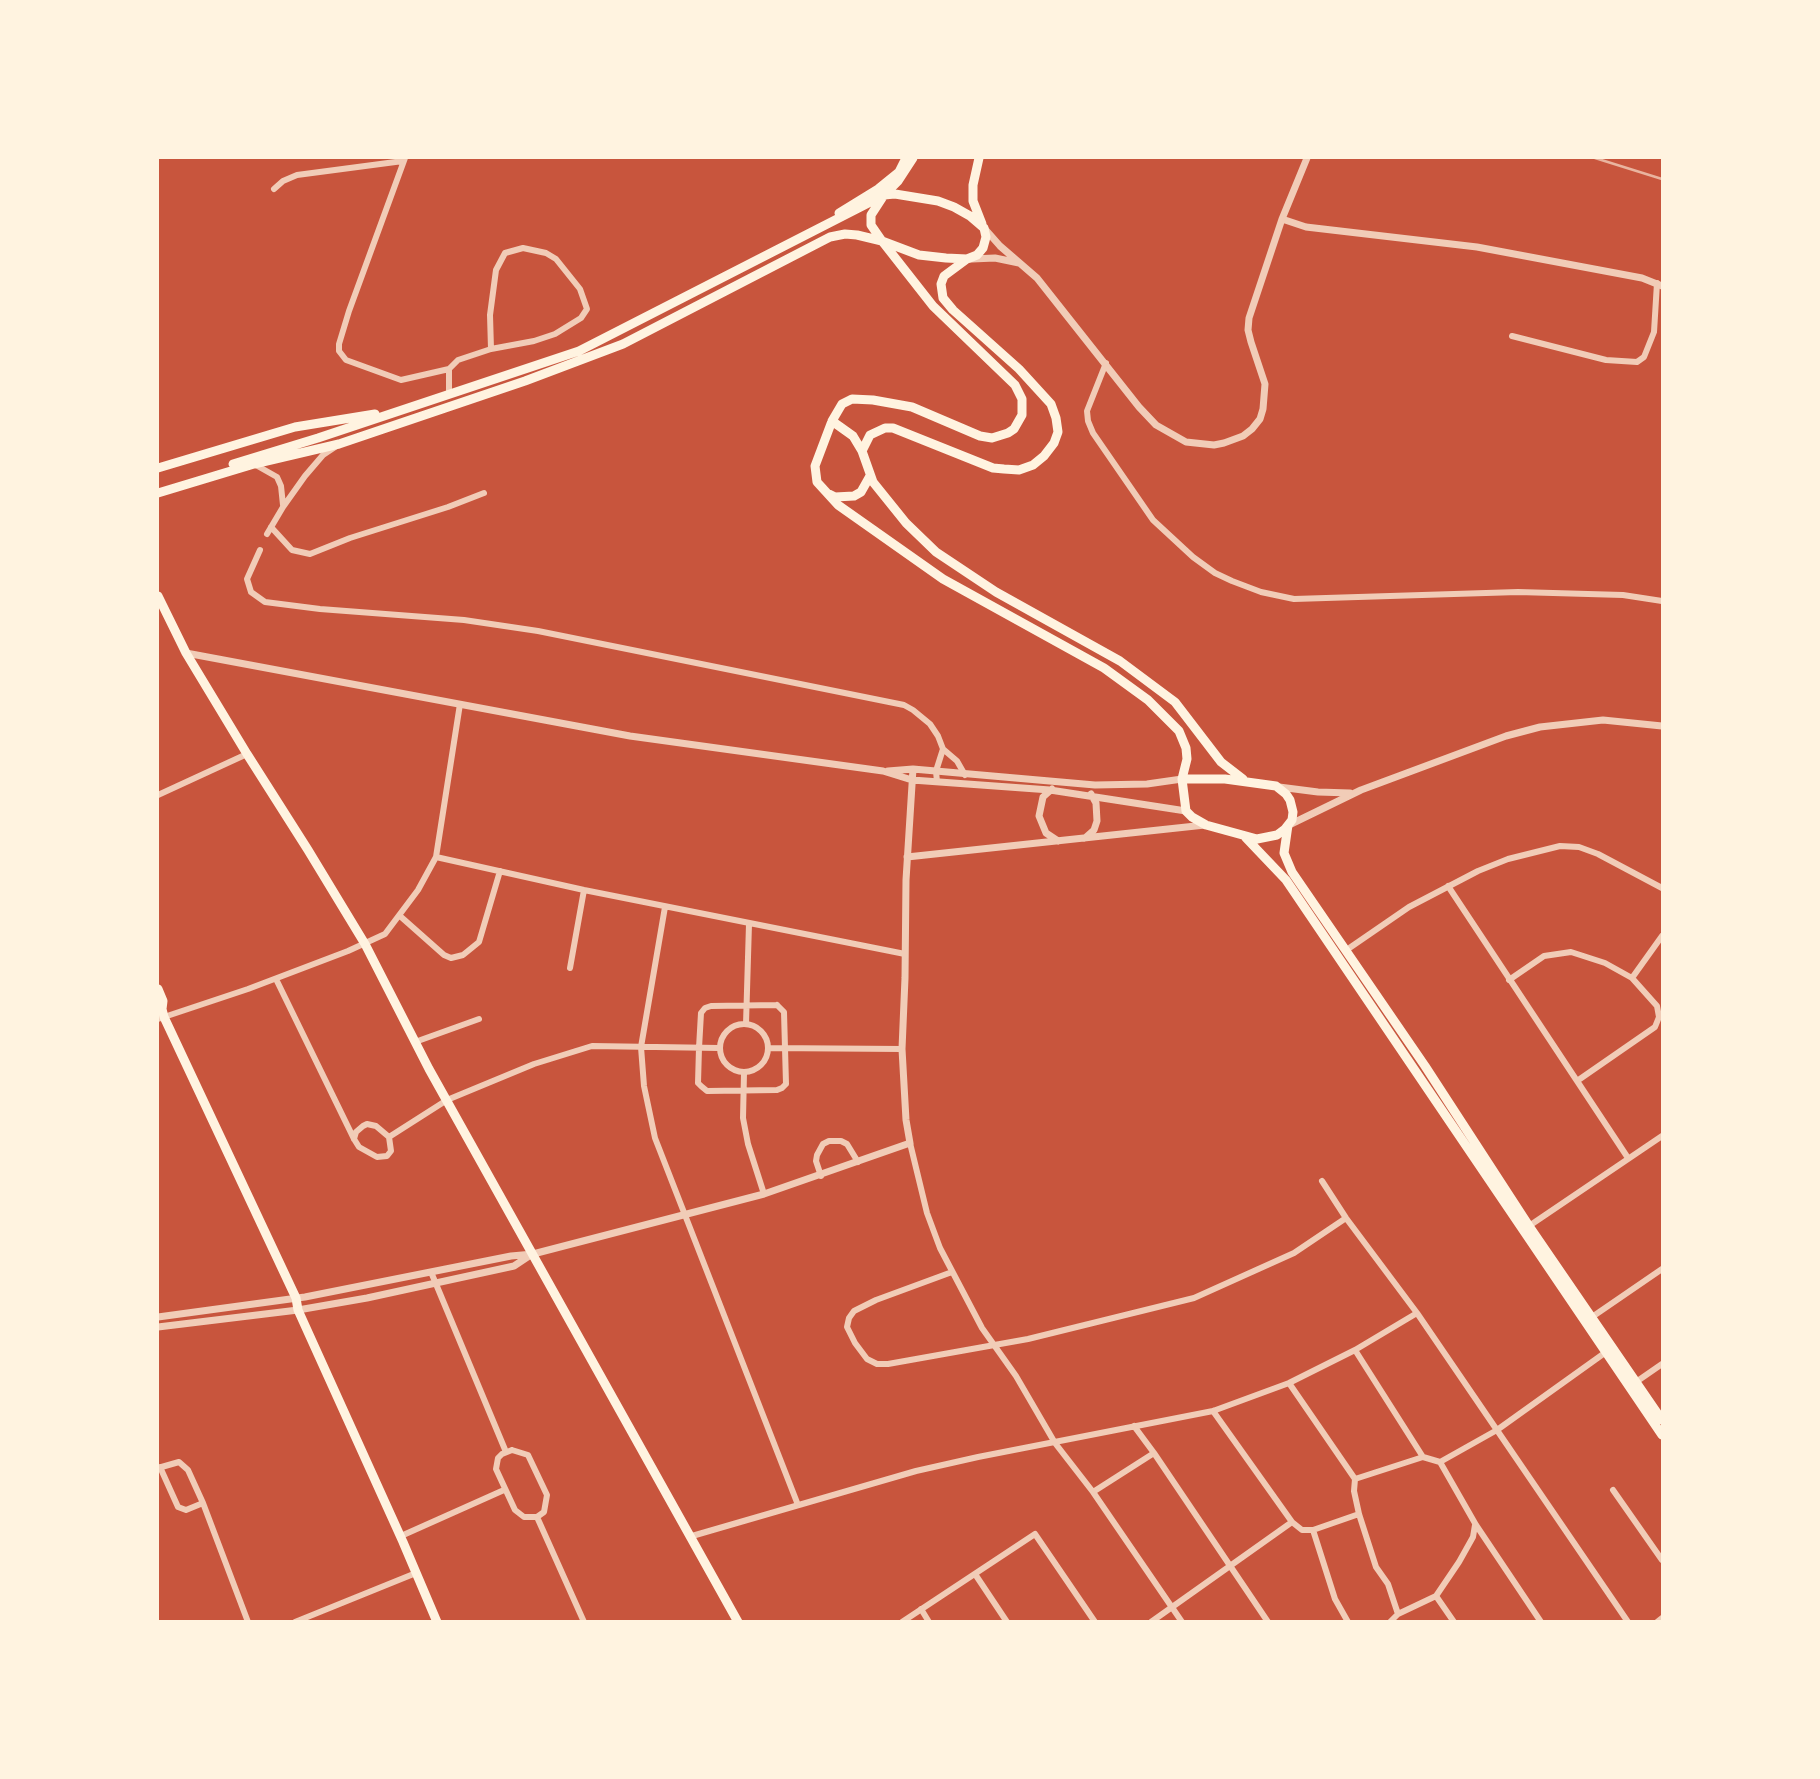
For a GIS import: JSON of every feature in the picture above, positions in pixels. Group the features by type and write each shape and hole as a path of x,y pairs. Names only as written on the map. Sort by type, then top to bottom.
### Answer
{"main road":[{"path":"819,228 878,189 899,172 906,158"},
{"path":"913,158 871,215 871,225 933,306 1015,386 1022,400 1022,415 1014,429 992,438 979,436 912,407 862,398 852,399 842,404 832,421 815,466 817,482 824,492 852,516 943,579 1104,668 1132,686 1157,708 1179,731 1186,748 1187,759 1182,779 1186,811 1192,817 1206,825 1258,839 1277,835 1288,825"},
{"path":"862,451 870,435 893,428 993,468 1019,470 1033,465 1054,443 1058,432 1051,404 1019,369 943,298 941,284 944,276 977,255 983,248 986,237 973,201 973,185 979,158"},
{"path":"158,486 318,438 579,351 884,195 937,201 954,207 984,228"},
{"path":"158,492 254,464 339,444 525,381 623,344 830,237 845,234 882,241 919,255 967,259"},
{"path":"158,468 295,427 397,411"},
{"path":"832,421 853,436 877,489 905,523 936,552 996,592 1120,661 1147,680 1175,702 1221,762 1248,781"},
{"path":"824,492 835,497 854,496 867,485 870,476"},
{"path":"158,596 186,653 365,944 447,1100 738,1620"},
{"path":"1182,779 1248,781 1276,786 1286,793 1293,812 1284,845 1285,860 1662,1420"},
{"path":"1244,837 1278,871 1662,1435"},
{"path":"158,989 163,1001 160,1013 296,1298 298,1310 401,1536 437,1622"}],"street":[{"path":"984,228 1000,246 1037,278 1156,425 1186,442 1214,445 1243,436 1260,419 1265,384 1248,330 1249,318 1282,219 1307,158"},
{"path":"274,189 283,180 297,175 404,159 339,344 339,351 346,360 401,380 449,369 465,356 534,341 572,325 584,315 586,302 580,289 556,259 547,253 523,248 505,253 500,258 490,315 491,349"},
{"path":"1282,219 1306,227 1477,247 1660,285 1654,332 1644,357 1637,362 1606,360 1512,336"},
{"path":"967,259 995,258 1023,265"},
{"path":"1105,363 1087,411 1093,433 1153,520 1193,557 1232,581 1261,592 1294,599 1518,592 1623,596 1662,601"},
{"path":"449,369 449,393"},
{"path":"339,444 313,465 269,531 292,550 310,554 349,538 449,507 484,493"},
{"path":"254,464 277,477 281,486 283,507"},
{"path":"260,550 247,579 251,592 265,602 464,620 538,631 904,705 930,724 943,749 957,761 965,774 965,784"},
{"path":"186,653 630,736 883,771 912,780 1050,790 1186,811"},
{"path":"160,1013 276,979 385,934 418,890 436,857 460,704"},
{"path":"1288,825 1354,793 1506,736 1540,727 1603,720 1662,726"},
{"path":"937,782 936,771 943,749"},
{"path":"158,795 247,754"},
{"path":"883,771 913,769 1081,783 1147,784 1182,779"},
{"path":"913,769 907,857 902,1049 906,1120 928,1213 952,1272 993,1345 1016,1376 1055,1443 1093,1492 1182,1622"},
{"path":"1058,841 1046,833 1039,816 1043,797 1061,782"},
{"path":"1080,839 1088,836 1097,821 1098,812 1092,795 1081,783"},
{"path":"1276,786 1318,792 1354,793"},
{"path":"907,857 1206,825"},
{"path":"1345,951 1409,907 1448,886 1508,859 1560,846 1598,854 1662,888"},
{"path":"436,857 665,907 905,954"},
{"path":"400,916 444,955 450,958 463,955 475,947 482,934 500,871"},
{"path":"1448,886 1628,1158"},
{"path":"570,968 584,890"},
{"path":"665,907 640,1047 644,1086 655,1138 798,1505"},
{"path":"746,1024 749,924"},
{"path":"1632,978 1662,936"},
{"path":"1509,979 1544,956 1571,952 1605,963 1632,978 1657,1006 1659,1017 1655,1027 1577,1081"},
{"path":"276,979 354,1139 359,1147 383,1158 391,1151 389,1137 376,1126 367,1124 356,1132 354,1139"},
{"path":"777,1004 781,1007 784,1013 786,1084 777,1090 707,1091 698,1083 701,1013 711,1006 746,1005 777,1004"},
{"path":"415,1042 478,1018"},
{"path":"746,1024 759,1029 768,1048 764,1063 744,1073 724,1063 719,1048 724,1033 730,1028 746,1024"},
{"path":"389,1137 447,1100 534,1064 592,1046 719,1048"},
{"path":"768,1048 902,1049"},
{"path":"744,1073 743,1118 764,1195"},
{"path":"1529,1226 1662,1136"},
{"path":"821,1176 816,1161 817,1155 823,1144 829,1141 847,1144 858,1162"},
{"path":"158,1317 296,1298 533,1254 764,1195 910,1143"},
{"path":"1322,1181 1346,1218 1417,1313 1628,1622"},
{"path":"952,1272 854,1311 847,1326 867,1359 877,1364 888,1364 1028,1339 1194,1298 1294,1253 1346,1218"},
{"path":"158,1325 298,1310 514,1266 533,1254"},
{"path":"1594,1335 1592,1317 1662,1269"},
{"path":"430,1272 506,1452"},
{"path":"692,1536 916,1471 1213,1411 1289,1383 1355,1350 1417,1313"},
{"path":"1355,1350 1423,1457"},
{"path":"1440,1462 1497,1430 1606,1352"},
{"path":"1621,1375 1636,1382 1662,1364"},
{"path":"1289,1383 1355,1479 1354,1491 1359,1514 1374,1561 1388,1584 1398,1614"},
{"path":"1213,1411 1292,1522 1302,1530 1313,1530 1359,1514"},
{"path":"1134,1426 1268,1622"},
{"path":"518,1450 528,1455 547,1496 544,1512 537,1517 524,1517 520,1514 504,1490 496,1469 498,1458 506,1452 518,1450"},
{"path":"1093,1492 1154,1453"},
{"path":"1355,1479 1423,1457 1440,1462 1476,1525 1541,1622"},
{"path":"203,1503 186,1510 178,1507 159,1468 178,1462 184,1465 203,1503 248,1622"},
{"path":"401,1536 504,1490"},
{"path":"1613,1490 1662,1560"},
{"path":"537,1517 584,1622"},
{"path":"1151,1622 1292,1522"},
{"path":"1390,1622 1398,1614 1436,1596 1473,1538 1476,1525"},
{"path":"1313,1530 1335,1599 1348,1622"},
{"path":"902,1622 1035,1534 1095,1622"},
{"path":"295,1622 416,1573"},
{"path":"975,1574 1007,1622"},
{"path":"1436,1596 1454,1622"},
{"path":"921,1609 929,1622"},
{"path":"1657,1622 1662,1618"}],"railway":[{"path":"1595,158 1662,179"}]}
